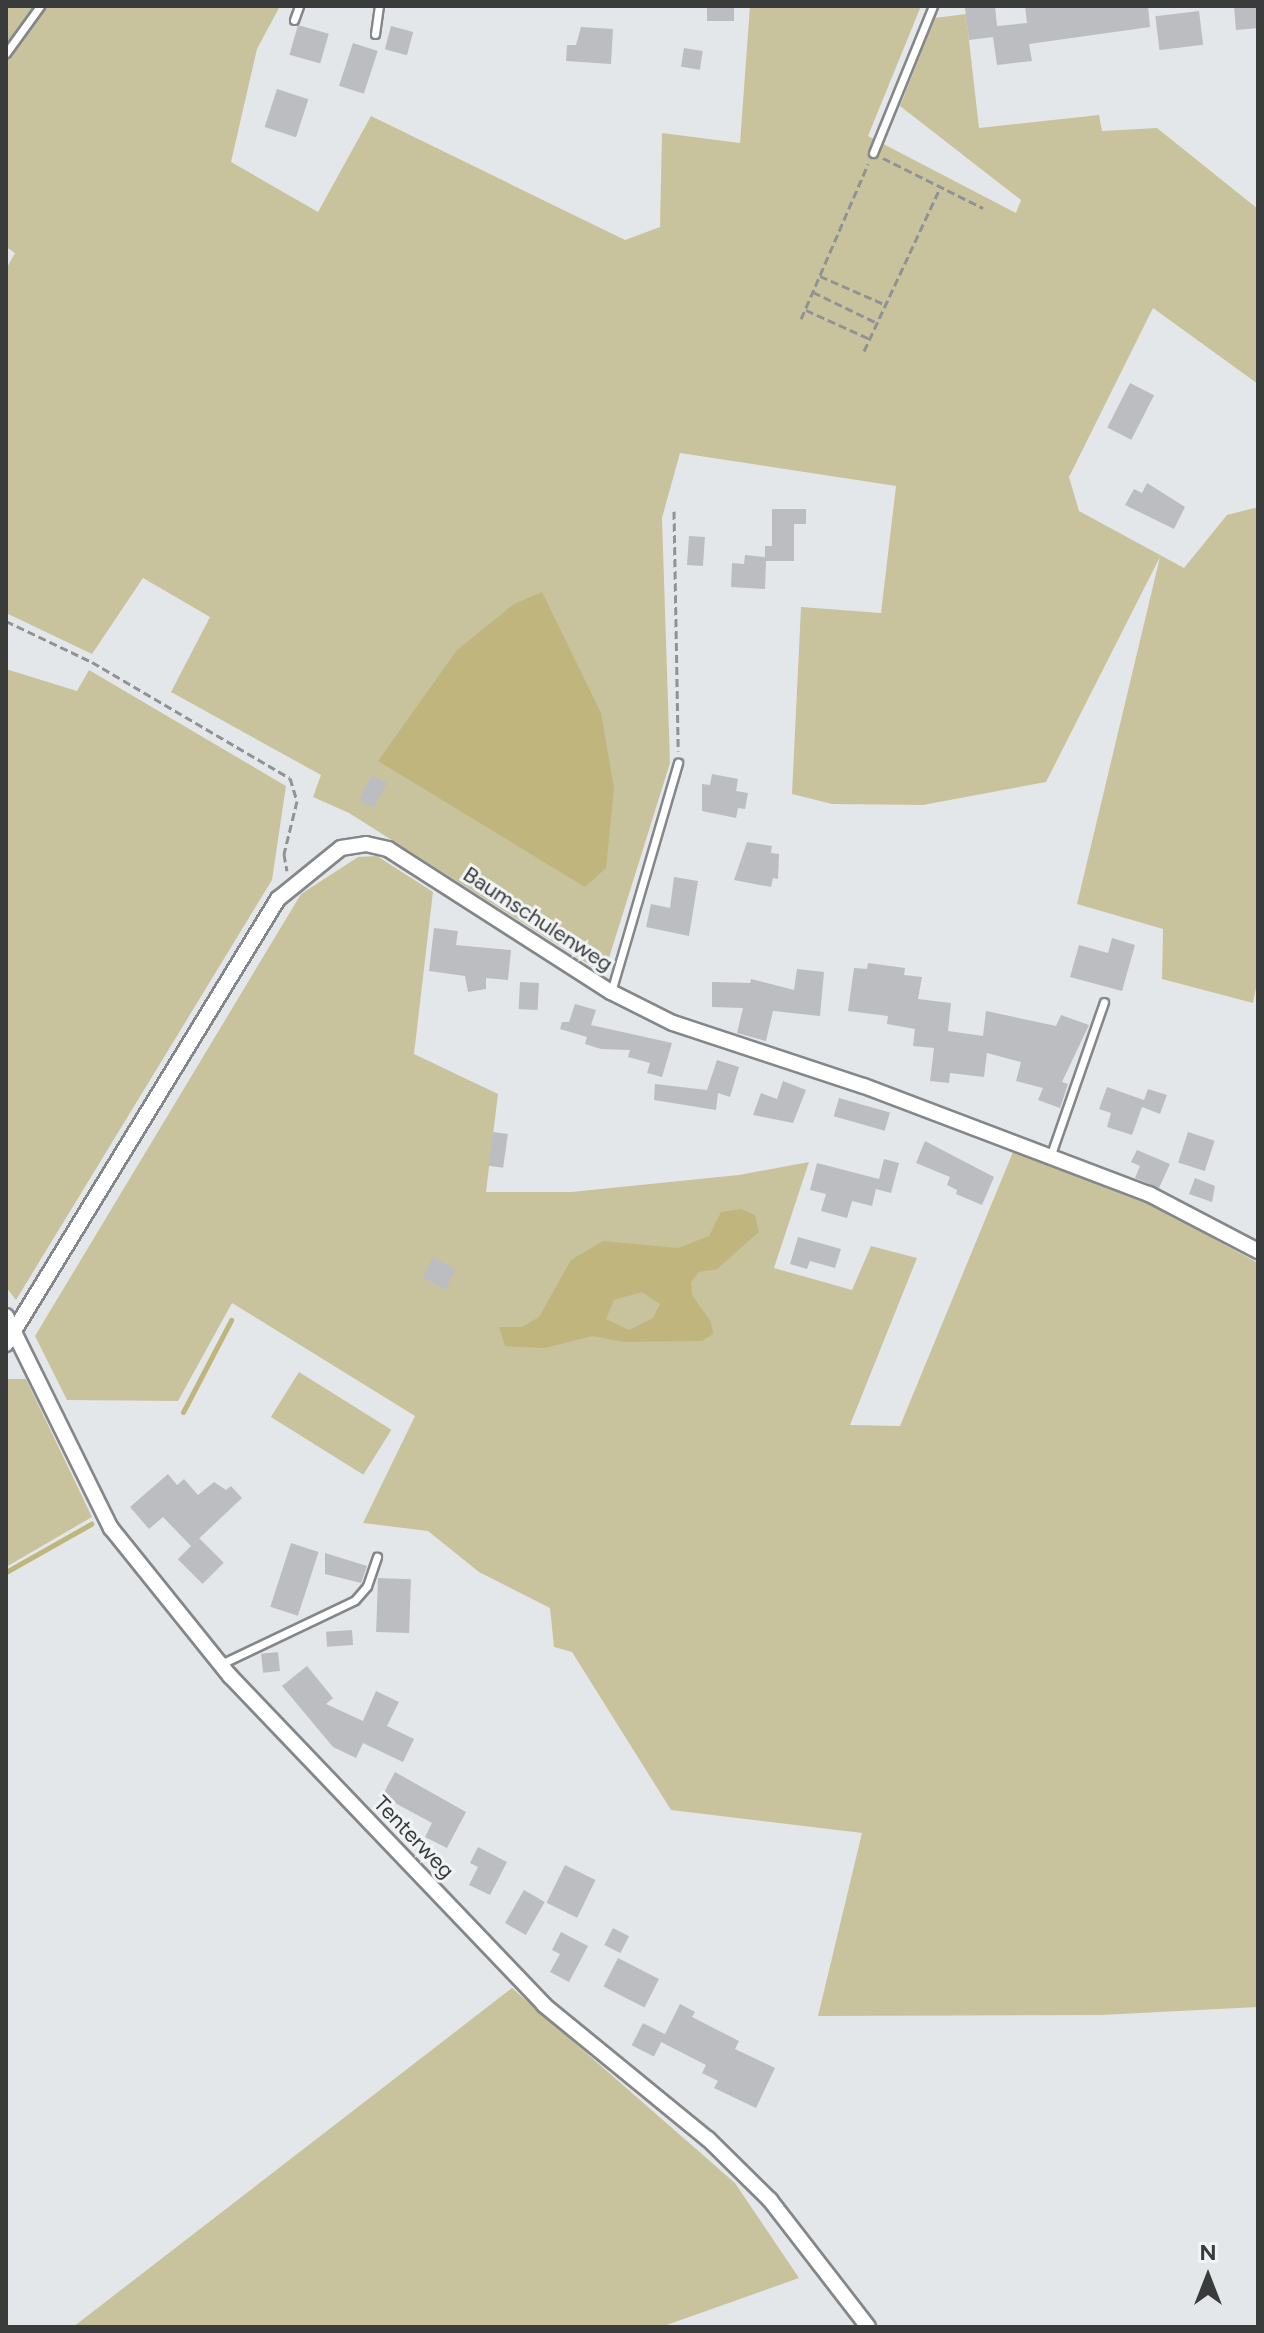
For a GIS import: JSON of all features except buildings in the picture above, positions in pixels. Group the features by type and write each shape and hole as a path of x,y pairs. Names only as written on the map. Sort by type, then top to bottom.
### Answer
{"street":[{"name":"Baumschulenweg","path":"6,1344 290,886 341,848 366,844 388,849 611,992 673,1023 864,1086 1149,1194 1258,1251"},
{"name":"Tenterweg","path":"6,1316 111,1528 221,1664 544,2005 708,2139 770,2200 868,2327"}],"lane":[{"path":"6,53 40,6"},
{"path":"294,20 299,6"},
{"path":"375,34 379,6"},
{"path":"873,153 933,6"},
{"path":"611,992 678,763"},
{"path":"1050,1157 1104,1002"},
{"path":"221,1664 355,1600 367,1586 377,1557"}],"path":[{"path":"801,319 873,153 983,208"},
{"path":"864,351 941,186"},
{"path":"820,276 886,305"},
{"path":"813,292 877,323"},
{"path":"806,310 870,339"},
{"path":"674,511 678,763"},
{"path":"6,621 92,662 290,778 297,801 284,854 290,886"}],"shaded area":[{"path":"6,6 280,6 257,49 231,162 318,212 371,116 625,240 660,227 662,133 740,143 750,6 921,6 868,136 1016,213 1021,200 900,106 935,18 966,14 979,128 1099,115 1102,131 1157,128 1258,209 1258,384 1153,308 1069,477 1079,511 1184,568 1227,515 1258,507 1258,978 1253,1003 1162,979 1163,929 1077,904 1160,557 1046,782 923,805 832,804 792,794 801,607 881,613 896,486 680,453 662,518 670,763 604,974 349,813 313,797 321,775 171,692 210,617 143,578 92,654 6,613 6,269 15,253 6,247"},
{"path":"542,592 601,713 614,788 606,868 585,887 378,761 457,650 514,604"},
{"path":"6,669 77,691 89,670 286,786 272,880 16,1300 6,1287"},
{"path":"377,856 433,892 414,1054 498,1094 486,1192 571,1192 739,1175 809,1162 774,1268 852,1290 871,1246 917,1258 850,1425 900,1426 1013,1152 1152,1205 1258,1263 1258,2007 1101,2015 818,2016 862,1833 671,1810 572,1652 554,1647 550,1608 479,1572 428,1531 363,1523 415,1416 232,1303 178,1401 67,1400 35,1336 301,894 358,857"},
{"path":"741,1209 755,1215 759,1232 717,1269 699,1272 691,1282 692,1295 711,1322 713,1334 702,1341 624,1342 592,1336 545,1348 505,1346 499,1327 522,1327 539,1317 571,1260 603,1241 678,1248 709,1236 721,1212","holes":["642,1292 660,1304 653,1318 629,1330 606,1319 614,1300"]},
{"path":"299,1372 391,1430 363,1475 271,1417"},
{"path":"6,1379 26,1379 92,1517 6,1567"},
{"path":"512,1988 735,2183 799,2278 661,2327 73,2327"}],"waterway":[{"path":"183,1412 231,1320"},
{"path":"6,1572 91,1524"}]}
